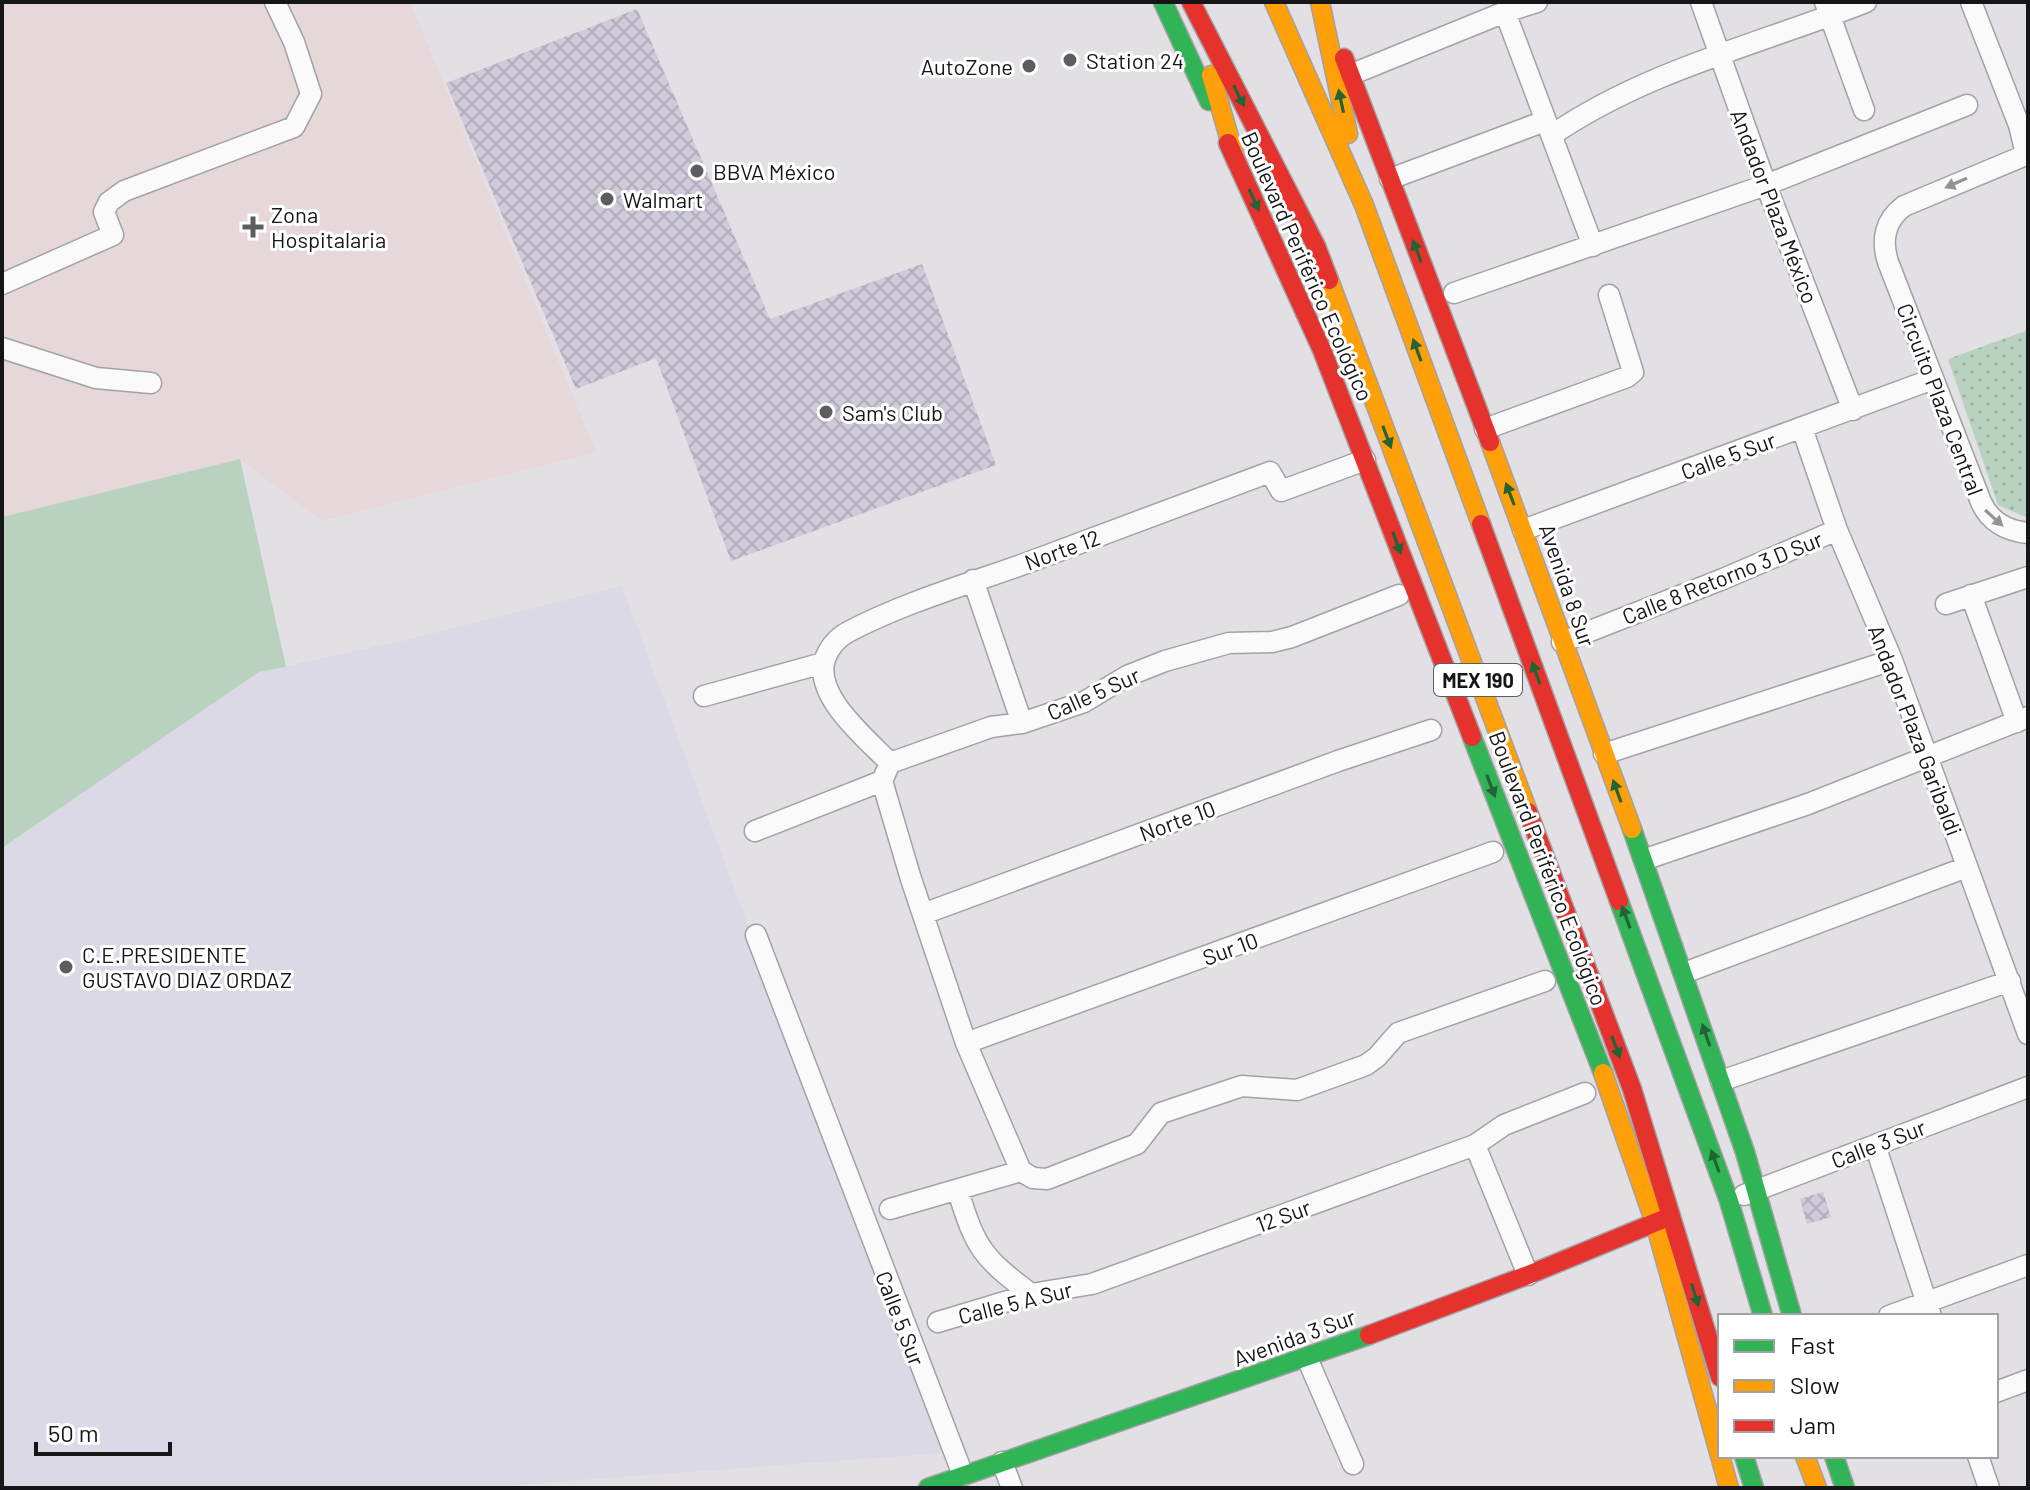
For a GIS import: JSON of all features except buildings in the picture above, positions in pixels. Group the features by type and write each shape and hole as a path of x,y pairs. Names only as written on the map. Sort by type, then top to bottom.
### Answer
{"main road":[{"name":"Boulevard Periférico Ecológico","path":"1163,2 1322,350 1600,1066 1663,1220 1718,1371"},
{"name":"Boulevard Periférico Ecológico","path":"1190,2 1316,246 1632,1089 1718,1443"},
{"path":"1190,2 1236,161"},
{"name":"MEX 190","path":"1274,2 1364,205 1729,1201 1762,1314"},
{"path":"1321,2 1364,205"},
{"name":"Avenida 8 Sur","path":"1321,2 1523,530 1684,973 1756,1190 1791,1314"},
{"name":"Avenida 3 Sur","path":"928,1488 1307,1358 1528,1275 1663,1220"},
{"name":"Boulevard Periférico Ecológico","path":"1722,1458 1729,1488"},
{"path":"1745,1458 1754,1488"},
{"path":"1806,1458 1817,1488"},
{"path":"1835,1458 1845,1488"}],"street":[{"path":"2,284 113,235 104,212 109,202 124,191 294,127 311,94 294,42 275,2"},
{"path":"1350,75 1537,2"},
{"name":"Andador Plaza México","path":"1701,2 1766,185 1853,410"},
{"path":"1390,179 1548,128 1828,9 1866,2"},
{"path":"1971,2 2023,118 2027,154"},
{"path":"1828,9 1864,110"},
{"path":"1505,12 1593,246"},
{"path":"1454,293 1766,185 1967,105"},
{"name":"Circuito Plaza Central","path":"2027,154 1904,206 1891,219 1883,240 1888,262 1986,512 2000,525 2028,533"},
{"path":"1485,429 1627,377 1633,372 1609,295"},
{"path":"2,348 96,378 151,383"},
{"name":"Calle 5 Sur","path":"1523,530 1933,379"},
{"name":"Andador Plaza Garibaldi","path":"1802,428 1837,530 1892,660 2028,1034"},
{"name":"Norte 12","path":"823,663 837,639 846,633 973,580 1270,472 1281,491 1365,460"},
{"name":"Calle 8 Retorno 3 D Sur","path":"1562,642 1837,530"},
{"path":"1946,604 2028,577"},
{"path":"973,580 1022,723"},
{"name":"Calle 5 Sur","path":"755,831 991,727 1022,723 1084,702 1127,676 1165,661 1229,643 1272,642 1292,637 1399,595"},
{"path":"1652,857 1808,804 2022,719 1971,595"},
{"path":"1604,754 1892,660"},
{"path":"704,696 823,663 824,680 831,698 886,772 923,914 966,1043 1021,1171 1033,1178 1047,1179 1137,1144 1161,1113 1242,1086 1297,1090 1366,1065 1398,1033 1545,981"},
{"name":"Norte 10","path":"923,914 1338,761 1431,730"},
{"name":"Sur 10","path":"966,1043 1493,852"},
{"path":"1684,973 1967,867"},
{"name":"Calle 5 Sur","path":"756,935 963,1475"},
{"path":"1721,1081 2010,981"},
{"name":"Calle 3 Sur","path":"1729,1201 2028,1087"},
{"name":"12 Sur","path":"1092,1284 1475,1145 1504,1125 1585,1093"},
{"path":"1475,1145 1528,1275"},
{"path":"1875,1145 1929,1309"},
{"path":"890,1209 1021,1171"},
{"path":"958,1191 972,1234 983,1253 1031,1294"},
{"path":"1900,1314 1929,1309 2028,1265"},
{"name":"Calle 5 A Sur","path":"938,1322 1031,1294 1092,1284"},
{"path":"1307,1358 1353,1464"},
{"path":"1998,1391 2028,1380"},
{"path":"1979,1458 1989,1488"},
{"path":"1002,1462 1012,1488"}],"shaded area":[{"name":"Zona Hospitalaria","path":"2,2 410,2 596,452 322,521 239,459 2,517"},
{"path":"622,586 944,1453 473,1488 2,1488 2,848 259,672 406,640"}],"green space":[{"path":"2028,330 2028,518 1998,505 1948,359"},
{"path":"240,459 286,667 259,672 2,848 2,517"}],"traffic: fast":[{"path":"1163,2 1209,101"},
{"path":"1472,737 1603,1073"},
{"path":"1632,829 1745,1152 1791,1314"},
{"path":"1619,901 1729,1201 1762,1314"},
{"path":"928,1488 1369,1335"},
{"path":"1745,1458 1754,1488"},
{"path":"1835,1458 1845,1488"}],"traffic: slow":[{"path":"1274,2 1364,205 1481,524"},
{"path":"1320,2 1348,134"},
{"path":"1211,75 1236,161"},
{"path":"1329,280 1528,812"},
{"path":"1490,442 1632,829"},
{"path":"1603,1073 1655,1223 1718,1449"},
{"path":"1721,1458 1729,1488"},
{"path":"1806,1458 1817,1488"}],"traffic: jam":[{"path":"1191,2 1316,246 1329,280"},
{"path":"1344,58 1490,442"},
{"path":"1228,143 1322,350 1472,737"},
{"path":"1481,524 1619,901"},
{"path":"1528,812 1632,1089 1718,1370"},
{"path":"1369,1335 1528,1275 1671,1216"}],"place":[{"name":"Station 24","path":"1070,60"},
{"name":"AutoZone","path":"1029,66"},
{"name":"BBVA México","path":"697,171"},
{"name":"Walmart","path":"607,199"},
{"name":"Zona Hospitalaria","path":"253,227"},
{"name":"Sam's Club","path":"826,412"},
{"name":"C.E.PRESIDENTE GUSTAVO DIAZ ORDAZ","path":"66,967"}]}
